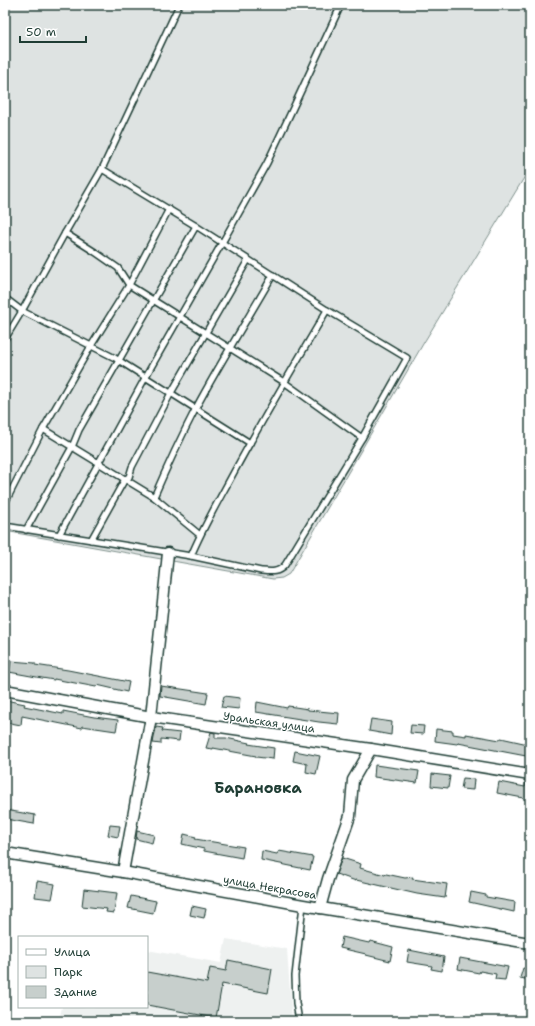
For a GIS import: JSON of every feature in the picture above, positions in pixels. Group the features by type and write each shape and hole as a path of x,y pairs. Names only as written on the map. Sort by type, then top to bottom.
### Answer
{"street":[{"path":"123,872 151,717 168,553"},
{"name":"Уральская улица","path":"5,690 151,717 371,749 530,775"},
{"path":"320,908 328,879 350,816 353,780 371,749"},
{"name":"улица Некрасова","path":"5,854 123,872 320,908 530,943"}],"lane":[{"path":"5,339 102,169 180,5"},
{"path":"59,535 267,163 341,5"},
{"path":"5,526 191,556 266,572 282,569 362,438 407,358 327,310 196,226 102,169"},
{"path":"5,503 44,429 91,346 129,285 168,209"},
{"path":"26,530 72,447 79,430 196,226"},
{"path":"65,233 118,268 129,285 284,382 362,438"},
{"path":"91,540 124,479 129,477 132,466 171,393 248,260"},
{"path":"154,497 196,408 273,276"},
{"path":"5,298 22,311 119,360 250,443"},
{"path":"191,556 200,535 250,443 327,310"},
{"path":"44,429 154,497 200,535"},
{"path":"299,1021 296,1002 295,976 303,905"}],"shaded area":[{"path":"226,939 287,949 292,1021 59,1021 62,1008 148,1008 148,950 221,963"}],"green space":[{"path":"5,5 498,5 530,10 530,168 423,344 289,574 282,578 273,579 5,531"}],"building":[{"path":"11,661 35,663 35,665 129,682 127,692 97,685 96,687 9,672"},
{"path":"161,686 208,693 206,704 160,696"},
{"path":"224,696 240,698 239,709 221,707"},
{"path":"5,700 25,704 24,706 63,714 63,711 118,720 116,731 82,726 82,728 22,716 21,725 5,722"},
{"path":"257,702 287,708 288,706 308,710 339,713 338,724 256,712"},
{"path":"371,719 392,722 391,735 369,731"},
{"path":"411,725 424,726 423,734 410,733"},
{"path":"156,727 163,728 162,731 180,733 179,741 161,739 161,744 153,743"},
{"path":"436,729 453,731 453,734 466,736 466,734 500,740 501,738 528,744 526,756 458,743 435,741"},
{"path":"211,732 215,733 215,738 226,738 249,743 248,744 274,748 273,759 206,748"},
{"path":"295,751 320,756 316,774 306,772 307,764 293,761"},
{"path":"375,765 419,771 417,783 374,777"},
{"path":"432,774 450,776 448,788 431,786"},
{"path":"463,778 474,779 473,790 461,789"},
{"path":"526,781 530,781 530,800 497,793 499,782 525,787"},
{"path":"5,810 35,815 34,824 5,819"},
{"path":"110,825 120,826 118,837 108,835"},
{"path":"137,831 154,835 152,843 136,839"},
{"path":"184,834 196,837 195,839 244,847 242,858 204,851 204,849 182,844"},
{"path":"262,851 277,854 279,851 313,857 310,870 261,860"},
{"path":"342,858 361,864 360,868 385,875 405,878 413,877 412,879 447,884 445,898 417,894 356,881 336,874"},
{"path":"37,881 55,884 52,899 35,897"},
{"path":"84,889 117,893 114,913 106,912 107,909 82,906"},
{"path":"471,892 486,895 486,897 515,902 514,912 469,902"},
{"path":"131,896 156,901 153,913 128,908"},
{"path":"192,906 206,909 204,918 190,915"},
{"path":"342,937 369,943 370,941 393,947 390,961 340,948"},
{"path":"409,950 444,957 442,971 431,969 432,966 407,962"},
{"path":"460,958 508,967 505,980 495,979 496,974 480,971 479,973 458,969"},
{"path":"228,960 272,969 268,993 222,984 216,1018 148,1005 148,972 207,983 210,968 226,971"},
{"path":"523,968 530,969 530,980 520,978"}],"district":[{"name":"Барановка","path":"258,788"}]}
